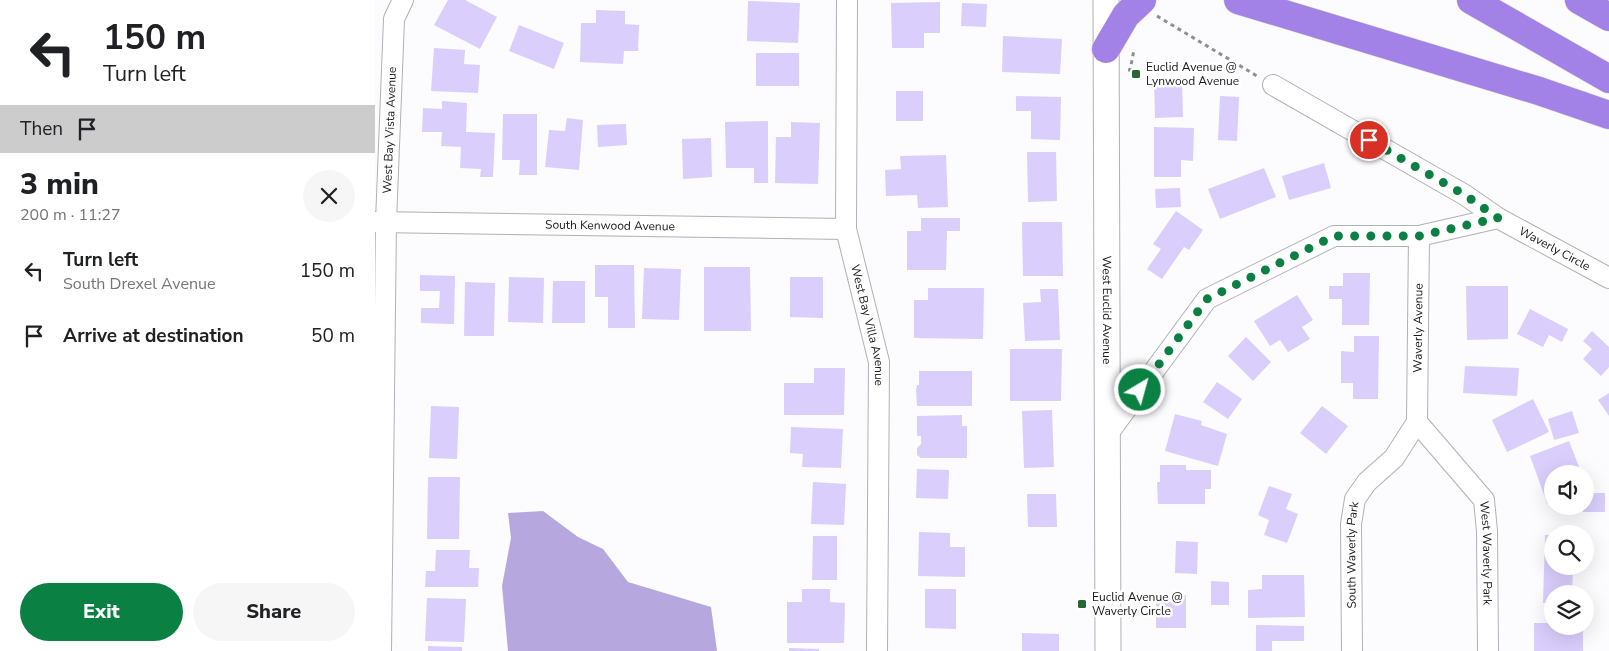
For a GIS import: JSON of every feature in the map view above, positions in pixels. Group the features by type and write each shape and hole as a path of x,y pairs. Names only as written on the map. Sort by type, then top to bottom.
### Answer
{"highway":[{"path":"1238,0 1539,91 1609,115"},
{"path":"1471,0 1609,79"},
{"path":"1579,0 1609,17"},
{"path":"1106,48 1126,15 1146,10"}],"street":[{"name":"West Bay Vista Avenue","path":"381,651 380,222 394,18 403,0"},
{"name":"West Bay Villa Avenue","path":"847,0 846,229 879,362 877,651"},
{"name":"West Euclid Avenue","path":"1106,0 1108,651"},
{"name":"Waverly Circle","path":"1273,85 1465,195 1498,218 1609,278"},
{"path":"1107,435 1207,299 1334,236 1419,236 1498,218"},
{"name":"South Kenwood Avenue","path":"380,222 846,229"},
{"name":"Waverly Avenue","path":"1417,422 1419,236"},
{"name":"South Waverly Park","path":"1352,651 1351,524 1355,499 1367,482 1395,458 1417,422"},
{"name":"West Waverly Park","path":"1417,422 1484,500 1487,531 1488,651"}],"path":[{"path":"1146,10 1273,85"},
{"path":"1124,70 1130,70 1135,48"}],"shaded area":[{"path":"543,511 578,537 603,549 628,582 711,607 717,651 508,651 502,586 511,538 508,513"}],"building":[{"path":"448,0 465,0 497,17 480,49 434,25"},
{"path":"748,1 800,3 798,43 747,41"},
{"path":"940,2 940,33 924,33 924,48 892,48 891,3"},
{"path":"962,3 987,4 986,27 961,26"},
{"path":"596,10 625,11 625,24 639,25 638,51 624,51 623,64 580,62 581,23 596,23"},
{"path":"519,25 564,43 554,69 509,51"},
{"path":"1003,36 1062,39 1060,74 1002,72"},
{"path":"434,48 465,50 464,64 480,65 478,93 431,91"},
{"path":"756,53 799,53 799,86 756,86"},
{"path":"1182,80 1183,117 1155,118 1154,81"},
{"path":"896,91 923,91 923,121 896,121"},
{"path":"1016,96 1061,97 1060,140 1031,139 1031,111 1016,111"},
{"path":"1220,96 1239,97 1237,141 1218,140"},
{"path":"442,101 467,103 466,132 495,133 493,177 480,177 481,169 460,168 461,147 441,146 442,132 422,132 423,108 442,109"},
{"path":"503,114 537,114 537,175 519,175 520,160 502,160"},
{"path":"567,118 583,120 579,170 545,167 549,130 565,131"},
{"path":"768,121 768,183 754,183 754,168 726,168 725,122"},
{"path":"791,122 820,123 818,184 775,183 776,137 791,137"},
{"path":"626,124 627,145 598,147 597,125"},
{"path":"1154,127 1194,128 1193,161 1181,160 1181,177 1154,177"},
{"path":"711,138 712,177 683,179 682,139"},
{"path":"1027,152 1056,152 1057,201 1028,202"},
{"path":"946,155 948,207 918,208 917,195 886,196 885,170 901,169 900,156"},
{"path":"1324,163 1331,188 1289,200 1282,176"},
{"path":"1264,168 1276,197 1220,219 1208,189"},
{"path":"1180,188 1181,207 1156,208 1155,189"},
{"path":"1176,211 1203,230 1189,250 1184,247 1162,279 1147,269 1161,249 1153,244"},
{"path":"921,218 960,218 960,231 947,231 946,270 907,270 907,231 921,231"},
{"path":"1022,222 1062,222 1063,276 1023,276"},
{"path":"595,265 634,265 635,328 608,328 608,297 595,297"},
{"path":"704,267 750,267 751,331 704,331"},
{"path":"644,268 681,269 679,320 642,319"},
{"path":"1343,273 1370,273 1369,325 1342,325 1342,299 1329,299 1329,286 1343,286"},
{"path":"420,275 455,276 454,324 421,323 421,308 439,308 440,291 420,291"},
{"path":"509,277 544,278 543,323 508,322"},
{"path":"790,277 823,277 823,318 790,317"},
{"path":"553,281 585,281 585,323 552,323"},
{"path":"465,282 495,283 494,336 464,336"},
{"path":"1466,286 1508,286 1508,339 1467,340"},
{"path":"928,288 984,288 983,339 914,338 914,300 928,300"},
{"path":"1040,289 1058,289 1060,340 1025,341 1023,303 1041,302"},
{"path":"1297,295 1313,320 1302,327 1310,339 1288,352 1280,340 1270,346 1254,321"},
{"path":"1530,309 1568,329 1562,342 1549,335 1543,347 1517,334"},
{"path":"1592,331 1609,347 1609,367 1601,376 1583,359 1592,349 1583,341"},
{"path":"1354,336 1379,336 1378,399 1353,399 1353,383 1341,383 1341,351 1354,352"},
{"path":"1246,337 1271,362 1253,381 1228,356"},
{"path":"1010,349 1062,349 1061,401 1010,401"},
{"path":"1465,366 1519,368 1517,396 1463,393"},
{"path":"814,368 845,368 844,415 784,415 784,383 814,383"},
{"path":"919,371 972,371 972,406 917,406 916,390 917,385 919,385"},
{"path":"1217,382 1242,399 1228,419 1203,402"},
{"path":"1609,393 1609,416 1598,400"},
{"path":"1533,399 1549,432 1507,452 1492,420"},
{"path":"431,406 459,407 457,459 429,458"},
{"path":"1322,406 1348,426 1326,454 1300,433"},
{"path":"1052,410 1054,467 1024,468 1022,411"},
{"path":"1572,411 1579,433 1554,440 1548,419"},
{"path":"1175,414 1202,421 1201,425 1227,434 1218,466 1165,451"},
{"path":"962,415 962,426 967,426 967,458 921,458 917,455 917,448 921,444 921,436 917,436 917,416"},
{"path":"791,427 843,429 841,468 802,467 803,454 790,453"},
{"path":"1569,441 1578,465 1544,465 1544,495 1530,456"},
{"path":"1160,465 1186,465 1186,470 1211,470 1211,489 1205,489 1205,504 1158,504 1157,482 1160,482"},
{"path":"917,469 949,470 948,499 916,498"},
{"path":"428,477 460,477 459,539 427,539"},
{"path":"813,482 846,484 844,525 811,524"},
{"path":"1269,486 1292,494 1286,509 1298,514 1287,543 1264,535 1269,520 1258,515"},
{"path":"1594,493 1605,493 1605,512 1594,512"},
{"path":"1027,494 1056,494 1057,527 1028,527"},
{"path":"919,532 950,533 950,547 965,547 965,577 918,576"},
{"path":"813,536 837,536 837,580 812,580"},
{"path":"1176,541 1198,542 1197,574 1175,573"},
{"path":"436,550 470,550 469,568 479,568 478,587 425,587 426,571 435,571"},
{"path":"1544,569 1544,575 1573,575 1572,585 1544,585 1543,603"},
{"path":"1262,575 1304,575 1305,617 1248,618 1248,590 1262,589"},
{"path":"1211,581 1229,582 1229,605 1211,605"},
{"path":"802,589 830,589 830,602 845,603 844,643 787,643 787,602 802,602"},
{"path":"925,589 956,589 956,629 925,628"},
{"path":"1156,595 1186,595 1186,628 1156,628"},
{"path":"427,598 466,599 464,642 425,641"},
{"path":"1534,623 1544,623 1544,635 1583,635 1583,651 1534,651"},
{"path":"1256,625 1304,626 1304,641 1272,641 1272,651 1256,651"},
{"path":"1022,633 1059,634 1059,651 1022,651"},
{"path":"428,646 462,647 462,651 428,651"},
{"path":"789,648 819,649 819,651 789,651"}],"place":[{"name":"Euclid Avenue @ Lynwood Avenue","path":"1136,74"},
{"name":"Euclid Avenue @ Waverly Circle","path":"1082,604"}],"route":[{"path":"1140,390 1207,299 1334,236 1419,236 1498,218 1465,195 1369,140"}]}
